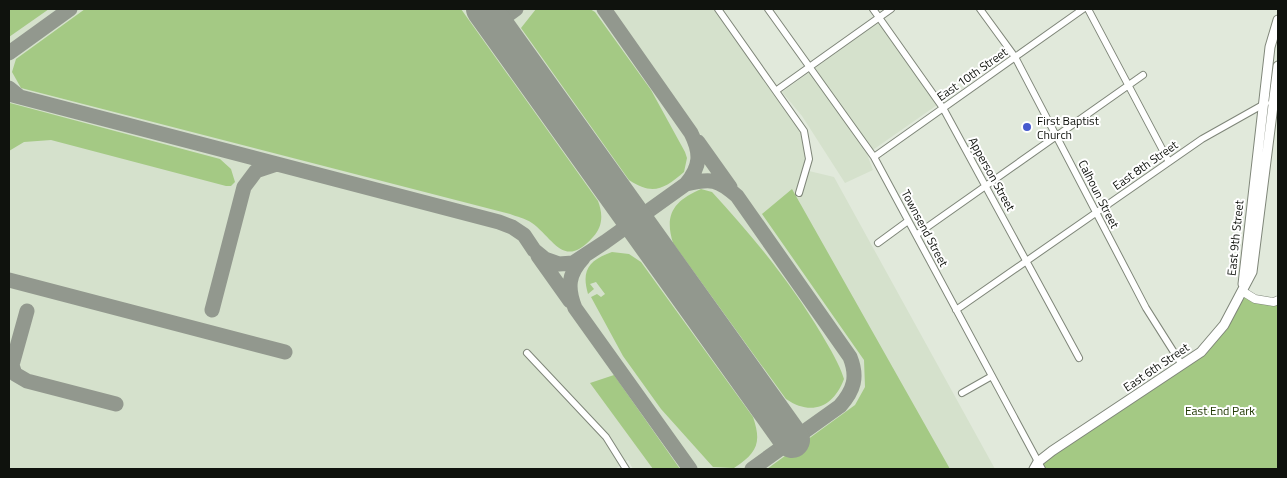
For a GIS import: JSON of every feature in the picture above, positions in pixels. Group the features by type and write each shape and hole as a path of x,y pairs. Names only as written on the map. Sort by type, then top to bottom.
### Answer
{"main road":[{"name":"East 9th Street","path":"1242,291 1270,47 1278,20"},
{"name":"East 9th Street","path":"1242,291 1252,272 1276,98 1278,66"},
{"name":"East 6th Street","path":"1038,467 1201,352 1224,326 1242,291"}],"street":[{"path":"718,9 777,90 804,131 808,144 808,166 799,193"},
{"name":"Townsend Street","path":"768,9 874,157 992,376 1038,467"},
{"name":"Apperson Street","path":"873,9 943,108 1079,358"},
{"path":"777,90 892,9"},
{"name":"Calhoun Street","path":"980,9 1015,57 1146,308 1182,365"},
{"name":"East 10th Street","path":"874,157 1083,9"},
{"path":"1088,9 1170,162"},
{"path":"916,236 1143,74"},
{"name":"East 8th Street","path":"956,310 1219,129 1276,98"},
{"path":"878,243 908,221"},
{"path":"1242,291 1255,299 1274,302 1278,300"},
{"path":"527,353 602,433 626,469"},
{"path":"962,393 992,376"}],"shaded area":[{"path":"9,9 715,9 775,90 802,134 809,171 834,177 995,469 633,469 628,460 615,469 9,469"},
{"path":"879,22 937,105 867,154 873,170 845,183 802,116 782,92"}],"green space":[{"path":"9,9 49,9 9,37"},
{"path":"85,9 461,9 598,201 601,211 599,229 583,247 574,251 567,251 553,243 532,223 510,214 21,88 12,72 16,59"},
{"path":"536,9 590,9 595,12 651,90 685,152 687,158 684,172 670,183 652,189 637,185 629,180 521,28"},
{"path":"10,103 220,159 231,169 235,182 231,186 226,186 51,140 24,142 9,151"},
{"path":"701,189 712,192 757,243 797,296 822,335 844,379 834,397 827,403 812,408 795,404 786,399 673,243 670,224 674,210 684,198"},
{"path":"792,189 950,469 767,469 855,405 865,387 864,360 762,214"},
{"path":"612,252 629,254 641,262 753,417 757,434 756,447 742,463 734,468 713,467 661,409 623,356 591,297 597,294 601,297 605,294 596,282 590,284 594,289 588,294 586,286 586,272 592,262"},
{"name":"East End Park","path":"1242,291 1255,299 1278,300 1278,469 1034,469 1210,342"},
{"path":"614,375 680,469 653,469 590,383"}],"taxiway":[{"path":"9,53 70,9"},
{"path":"495,24 516,9"},
{"path":"20,97 499,222 512,227 524,235 534,250 545,259 559,264 573,263 686,184 695,171 698,159 697,147 691,133 604,9"},
{"path":"9,88 20,97 9,94"},
{"path":"698,142 730,187"},
{"path":"212,310 244,187 256,171 277,164"},
{"path":"686,184 714,181 725,186 737,196 850,357 854,371 851,389 840,406 752,469"},
{"path":"538,256 570,301"},
{"path":"583,258 574,270 570,282 575,308 690,469"},
{"path":"9,280 285,352"},
{"path":"27,311 12,365 15,374 27,381 116,404"}],"runway":[{"path":"484,9 792,440"}],"place":[{"name":"First Baptist Church","path":"1027,127"}]}
